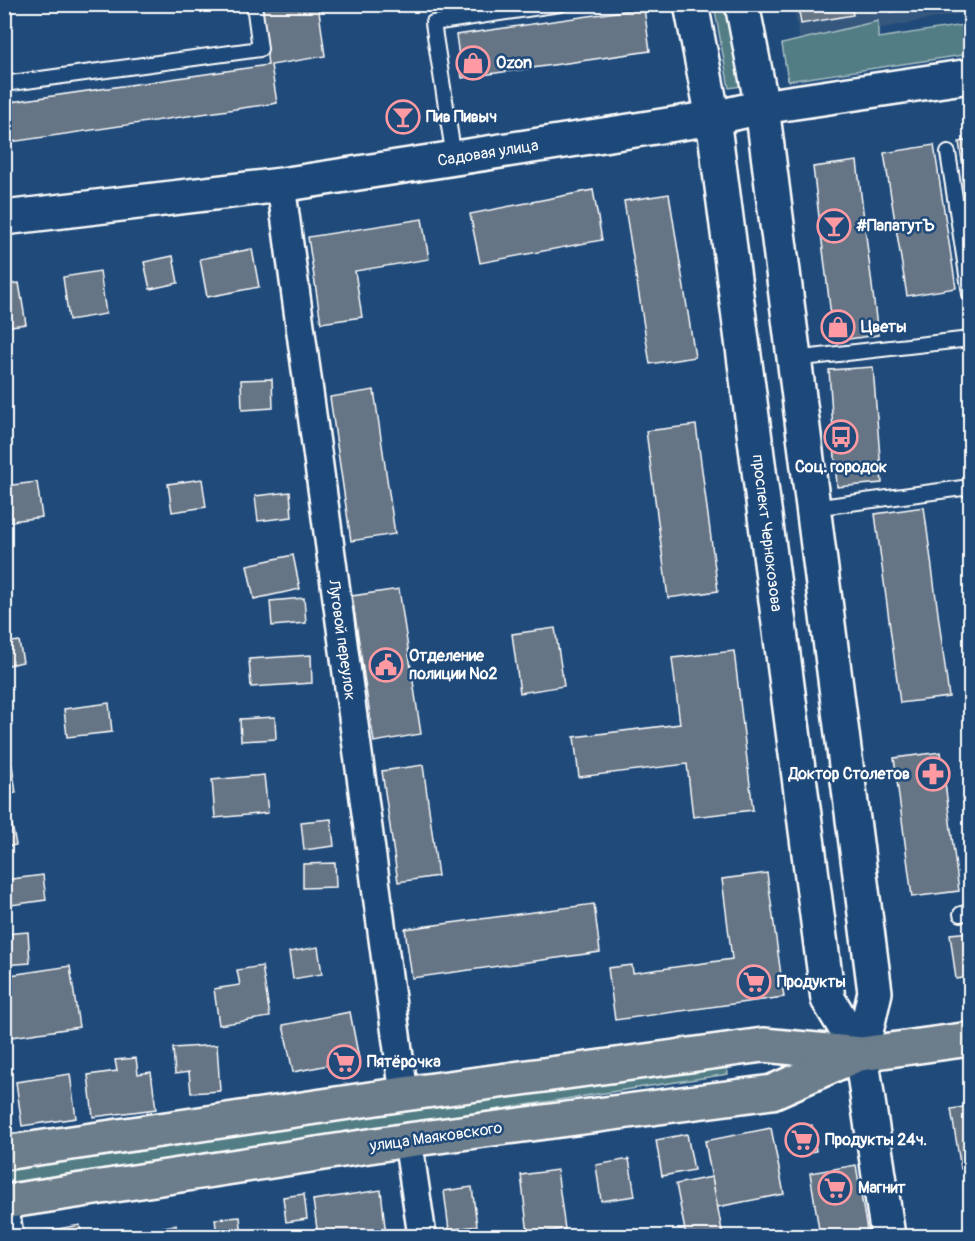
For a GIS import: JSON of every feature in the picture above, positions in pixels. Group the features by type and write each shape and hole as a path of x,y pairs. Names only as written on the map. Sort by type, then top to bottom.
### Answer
{"main road":[{"name":"улица Маяковского","path":"4,1153 404,1094 763,1045 861,1054 970,1039"},
{"name":"улица Маяковского","path":"4,1203 408,1140 772,1092 861,1054"}],"street":[{"name":"проспект Чернокозова","path":"691,4 713,118 828,999 861,1054"},
{"name":"проспект Чернокозова","path":"742,4 762,107 875,992 861,1054 888,1236"},
{"name":"Садовая улица","path":"4,218 281,185 713,118 762,107 970,76"},
{"name":"Луговой переулок","path":"281,185 404,1094"},
{"path":"408,1140 422,1236"},
{"path":"4,1203 9,1236"}],"lane":[{"path":"4,84 260,49 254,4"},
{"path":"454,158 432,23 464,12 560,4"},
{"path":"948,153 970,294"},
{"path":"794,359 970,339"},
{"path":"813,508 970,487"}],"shaded area":[{"path":"970,4 970,12 800,43 793,5"}],"green space":[{"path":"714,5 727,5 742,86 729,88"},
{"path":"878,21 878,38 970,24 970,54 788,81 782,44"},
{"path":"727,1066 728,1074 5,1183 4,1169 110,1156 409,1108"}],"building":[{"path":"261,4 318,4 325,56 271,65 277,103 4,143 4,103 268,65"},
{"path":"798,4 851,4 853,15 801,24"},
{"path":"890,4 943,4 891,12"},
{"path":"644,8 650,51 462,78 456,35"},
{"path":"970,140 970,209 959,142"},
{"path":"934,145 956,288 907,296 884,153"},
{"path":"857,161 878,335 834,341 813,167"},
{"path":"593,190 602,240 480,263 470,214"},
{"path":"669,194 695,357 650,364 624,201"},
{"path":"422,219 429,259 355,271 362,317 321,323 308,237"},
{"path":"252,249 259,287 207,297 200,259"},
{"path":"173,256 178,283 150,289 144,262"},
{"path":"100,271 106,314 69,320 63,277"},
{"path":"19,283 26,324 4,327 4,285"},
{"path":"873,367 882,483 837,487 829,370"},
{"path":"272,379 273,408 242,410 241,380"},
{"path":"374,390 395,534 351,541 330,397"},
{"path":"696,425 718,591 668,598 646,431"},
{"path":"202,479 206,507 172,512 168,484"},
{"path":"37,482 42,517 4,522 4,486"},
{"path":"290,492 292,517 258,521 255,496"},
{"path":"924,507 949,697 900,703 875,514"},
{"path":"293,555 300,589 254,599 247,565"},
{"name":"Отделение полиции №2","path":"399,589 421,734 374,742 352,596"},
{"path":"304,598 306,623 272,626 270,601"},
{"path":"555,628 564,686 520,693 512,634"},
{"path":"19,641 23,662 4,666 4,643"},
{"path":"734,651 753,810 693,817 687,764 579,777 574,737 680,724 672,658"},
{"path":"311,655 312,683 251,687 249,659"},
{"path":"109,703 112,732 67,737 64,709"},
{"path":"275,717 276,739 241,741 240,719"},
{"path":"941,752 959,891 912,897 894,758"},
{"path":"12,765 16,793 4,795 4,766"},
{"path":"423,765 438,876 398,882 382,771"},
{"path":"264,775 268,813 215,818 212,780"},
{"path":"10,815 16,845 4,847 4,816"},
{"path":"331,819 334,846 304,850 301,822"},
{"path":"335,863 336,887 303,888 303,864"},
{"path":"767,873 784,997 615,1020 608,968 632,965 633,973 732,959 722,879"},
{"path":"43,875 46,900 4,906 4,880"},
{"path":"594,904 600,952 412,978 405,929"},
{"path":"28,932 30,963 4,965 4,934"},
{"path":"970,932 970,977 956,979 950,934"},
{"path":"318,947 322,974 293,979 289,952"},
{"path":"70,966 79,1027 12,1037 4,976"},
{"path":"262,966 270,1017 219,1025 214,989 240,985 237,970"},
{"path":"350,1012 359,1059 293,1072 283,1025"},
{"path":"217,1045 220,1091 191,1093 189,1072 175,1074 173,1048"},
{"path":"136,1058 138,1074 151,1072 156,1109 93,1117 88,1075 117,1071 115,1060"},
{"path":"70,1074 76,1118 22,1126 16,1082"},
{"path":"970,1106 970,1168 961,1169 951,1109"},
{"path":"812,1125 816,1151 800,1154 795,1128"},
{"path":"771,1128 784,1194 717,1207 705,1141"},
{"path":"687,1134 694,1170 662,1176 656,1140"},
{"path":"629,1159 635,1196 601,1201 596,1165"},
{"path":"856,1165 868,1236 820,1236 810,1173"},
{"path":"557,1170 565,1229 528,1234 521,1175"},
{"path":"712,1177 723,1236 686,1236 676,1184"},
{"path":"472,1187 477,1226 449,1230 444,1191"},
{"path":"970,1189 970,1220 969,1220 964,1190"},
{"path":"381,1190 386,1236 318,1236 313,1200"},
{"path":"304,1194 307,1219 286,1222 283,1197"},
{"path":"240,1217 242,1236 217,1236 215,1219"},
{"path":"80,1225 82,1236 35,1236 34,1233"},
{"path":"176,1225 177,1236 143,1236 142,1231"}],"place":[{"name":"Ozon","path":"473,63"},
{"name":"Пив Пивыч","path":"403,117"},
{"name":"#ПапатутЪ","path":"834,226"},
{"name":"Цветы","path":"838,327"},
{"name":"Соц. городок","path":"841,437"},
{"name":"Отделение полиции №2","path":"386,665"},
{"name":"Доктор Столетов","path":"933,774"},
{"name":"Продукты","path":"754,982"},
{"name":"Пятёрочка","path":"344,1062"},
{"name":"Продукты 24ч.","path":"802,1140"},
{"name":"Магнит","path":"835,1188"}]}
